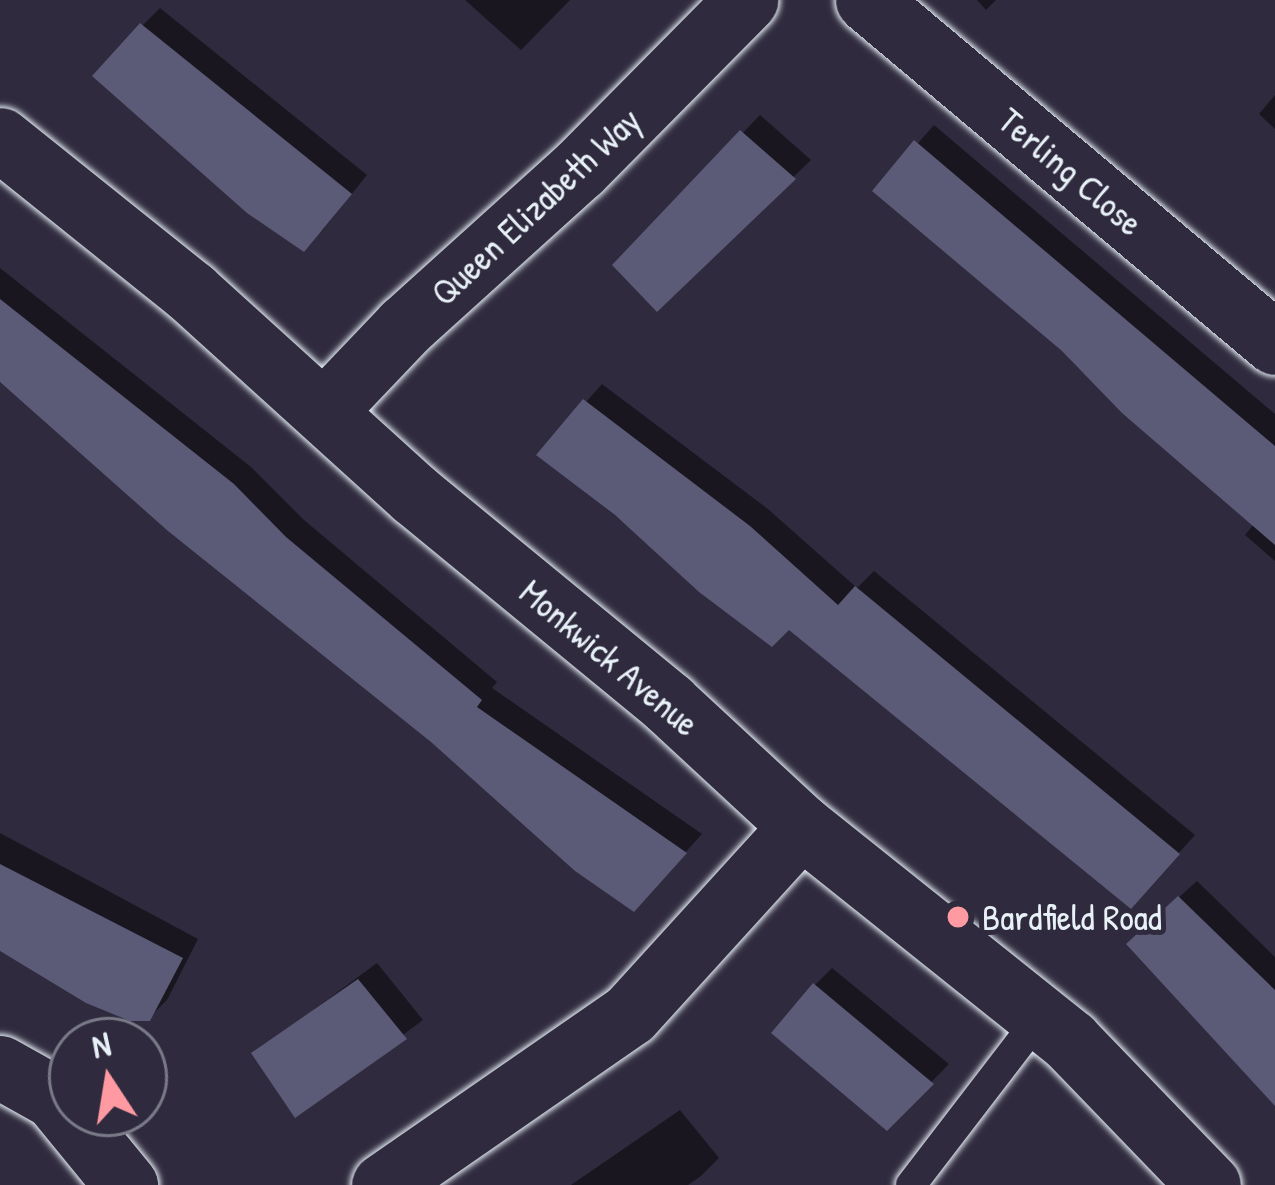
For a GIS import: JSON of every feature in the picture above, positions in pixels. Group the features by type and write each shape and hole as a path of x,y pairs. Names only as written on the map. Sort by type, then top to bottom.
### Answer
{"street":[{"name":"Queen Elizabeth Way","path":"324,411 405,326 579,169 746,0"},
{"name":"Terling Close","path":"867,0 1275,343"},
{"name":"Monkwick Avenue","path":"0,140 191,292 415,495 668,703 801,826 1040,1017 1209,1185"},
{"path":"382,1185 630,1014 801,826"},
{"path":"0,1067 54,1097 126,1185"}],"lane":[{"path":"911,1185 1040,1017"}],"building":[{"path":"140,23 352,194 304,252 247,213 92,76"},
{"path":"740,130 796,179 657,312 612,265"},
{"path":"914,140 1275,446 1275,545 1122,413 1062,351 872,191"},
{"path":"0,299 234,484 286,537 482,700 477,707 687,853 634,912 575,871 431,742 168,531 0,382"},
{"path":"583,399 750,526 838,605 855,586 1180,854 1131,909 789,630 772,647 699,592 615,515 536,455"},
{"path":"0,864 183,958 152,1017 120,1017 86,1003 0,951"},
{"path":"1178,896 1275,990 1275,1106 1126,944"},
{"path":"358,979 407,1039 295,1118 251,1053"},
{"path":"813,983 934,1084 887,1131 771,1033"}],"place":[{"name":"Bardfield Road","path":"958,917"}]}
